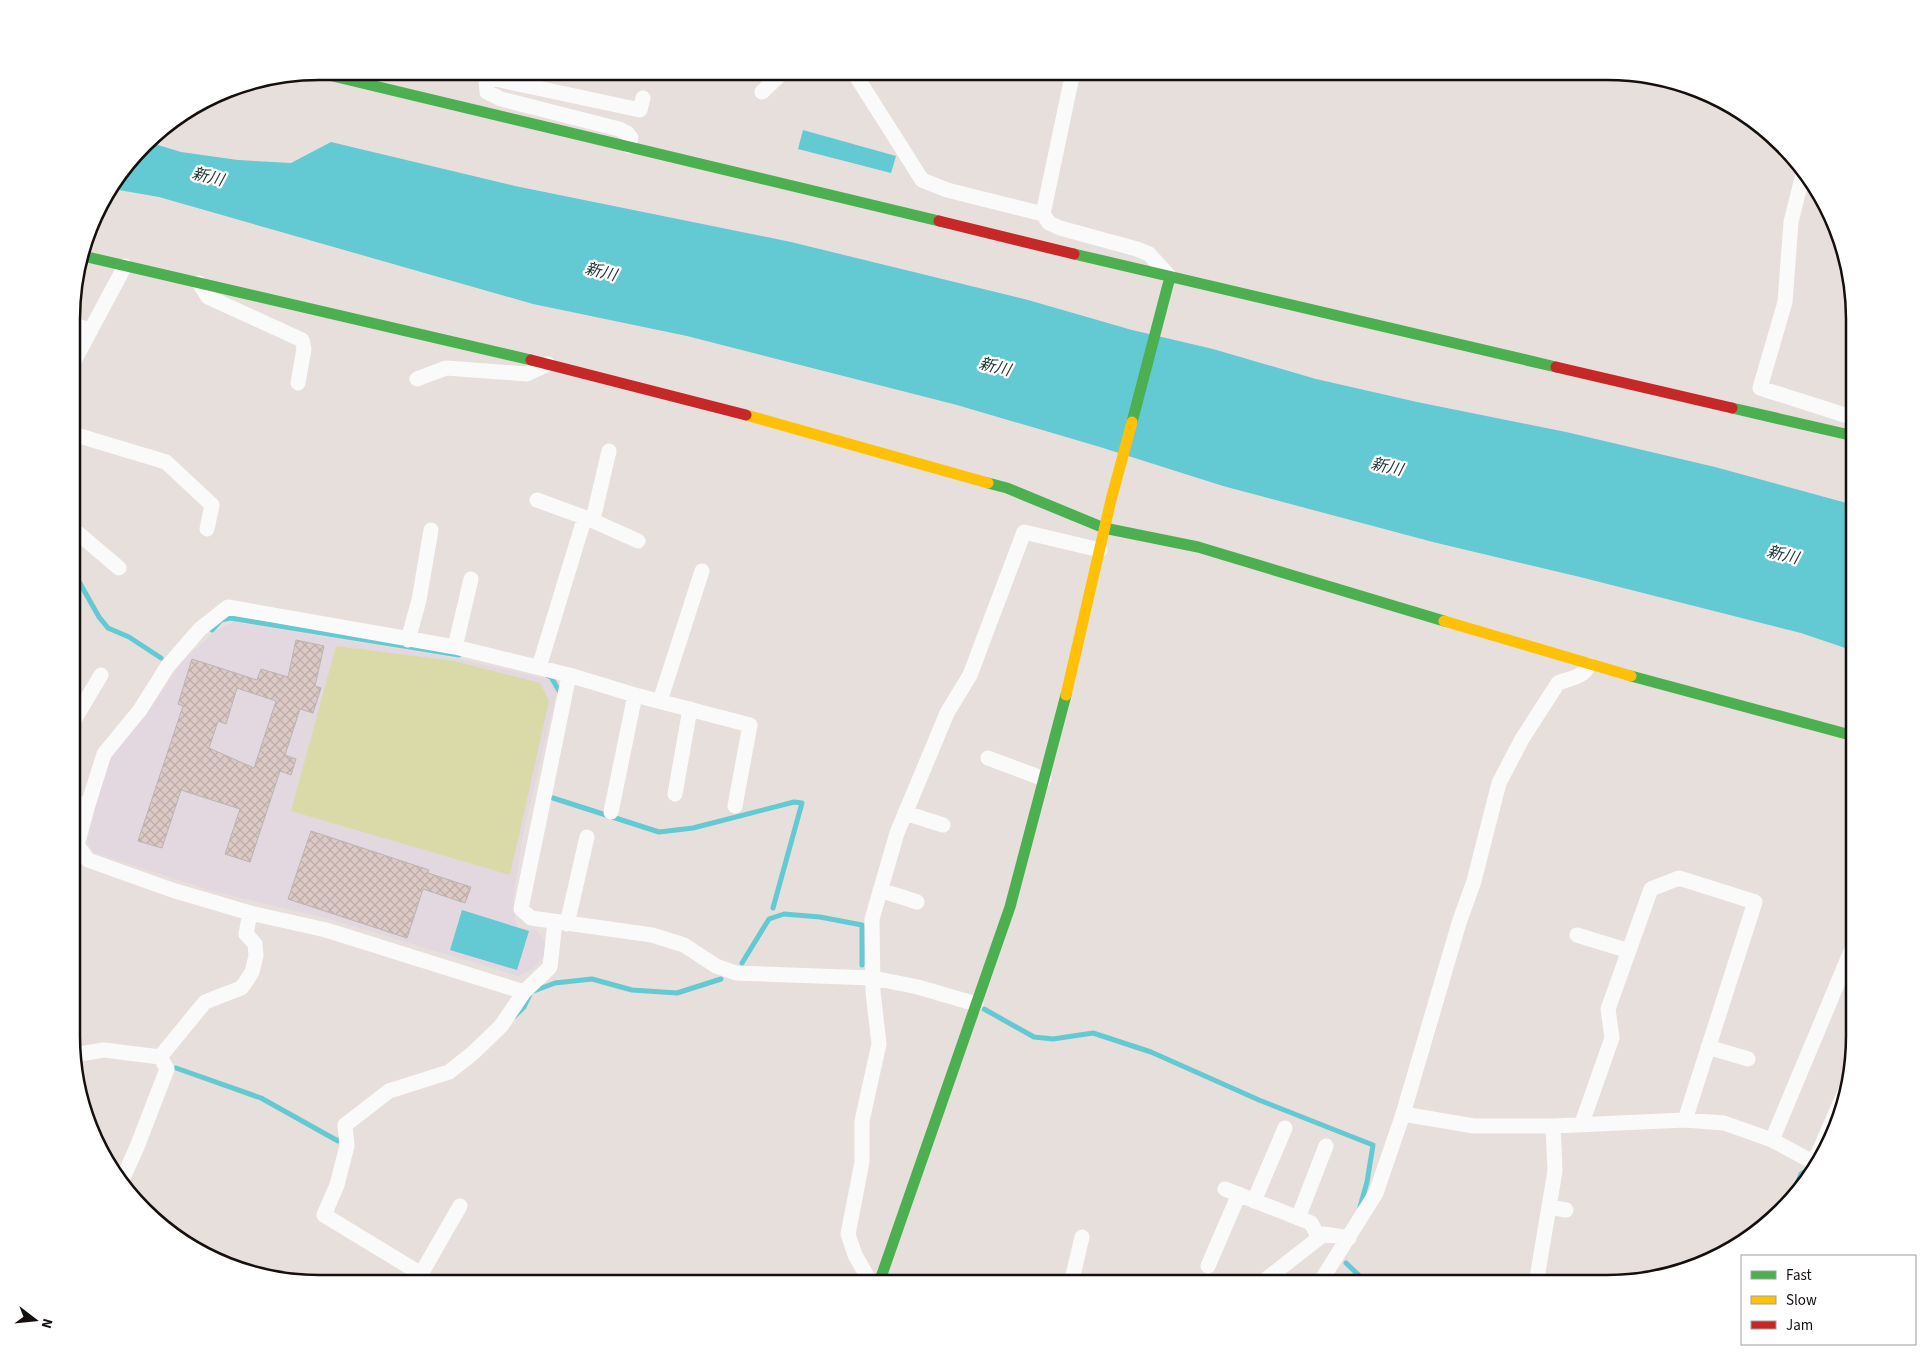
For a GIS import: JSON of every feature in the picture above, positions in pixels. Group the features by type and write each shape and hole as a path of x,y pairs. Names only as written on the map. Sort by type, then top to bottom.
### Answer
{"street":[{"path":"350,80 629,146 1170,279 1846,434"},
{"path":"487,80 487,92 501,99 627,132 631,138 629,146"},
{"path":"512,80 640,110 643,98"},
{"path":"762,92 775,80"},
{"path":"858,80 922,180 947,190 1043,214 1049,223 1060,228 1137,248 1148,254 1170,279"},
{"path":"1043,214 1071,80"},
{"path":"1801,179 1791,222 1785,302 1760,388 1846,415"},
{"path":"88,257 548,364 724,408 1007,488 1104,528 1198,547 1589,665 1846,734"},
{"path":"80,350 125,266"},
{"path":"882,1275 1010,907 1076,657 1111,500 1170,279"},
{"path":"199,283 208,297 302,340 304,349 298,383"},
{"path":"80,327 91,330"},
{"path":"417,379 446,368 527,374 548,364"},
{"path":"80,436 166,462 212,505 206,530"},
{"path":"539,667 583,523 594,515 609,451"},
{"path":"537,500 589,519 638,541"},
{"path":"408,640 419,600 431,530"},
{"path":"866,1275 855,1255 848,1234 862,1162 862,1122 879,1044 873,978 872,919 897,833 947,714 970,675 1024,532 1100,550"},
{"path":"80,535 119,568"},
{"path":"660,701 702,571"},
{"path":"455,647 471,579"},
{"path":"80,834 104,754 140,710 167,667 200,630 228,607 455,647 539,667 635,695 750,725 735,806"},
{"path":"1325,1275 1376,1193 1404,1114 1459,923 1474,881 1499,783 1522,739 1558,683 1580,676 1589,665"},
{"path":"80,710 101,675"},
{"path":"569,675 521,910 531,918 652,935 684,945 716,966 736,973 873,978 918,987 976,1004"},
{"path":"611,812 635,695"},
{"path":"675,794 690,709"},
{"path":"988,758 1044,779"},
{"path":"80,804 87,808"},
{"path":"905,813 943,825"},
{"path":"413,1275 324,1215 337,1185 346,1146 345,1124 389,1091 449,1072 501,1026 524,992 550,967 587,837"},
{"path":"80,849 88,860 172,890 250,913 326,930 524,992"},
{"path":"1582,1123 1612,1038 1608,1009 1650,889 1679,878 1755,902 1685,1120"},
{"path":"880,890 917,902"},
{"path":"160,1057 205,1002 240,988 252,972 256,956 255,944 246,934 250,913"},
{"path":"1577,936 1629,951"},
{"path":"1772,1140 1846,963"},
{"path":"1708,1047 1748,1059"},
{"path":"81,1054 104,1050 160,1057"},
{"path":"124,1175 137,1148 167,1069 160,1057"},
{"path":"1404,1114 1474,1126 1553,1126 1582,1123 1685,1120 1724,1123 1772,1140 1810,1162"},
{"path":"1538,1272 1555,1171 1553,1126"},
{"path":"1254,1201 1285,1128"},
{"path":"1298,1218 1326,1146"},
{"path":"1208,1266 1232,1192 1311,1223 1319,1238"},
{"path":"421,1275 460,1206"},
{"path":"1549,1207 1566,1210"},
{"path":"1272,1275 1324,1234 1349,1238"},
{"path":"1074,1275 1082,1237"}],"shaded area":[{"path":"233,622 455,658 550,680 557,691 523,834 513,898 515,920 518,927 537,931 547,945 545,956 532,969 518,976 330,919 212,891 93,852 87,841 108,758 147,713 182,662 216,631"}],"green space":[{"path":"336,646 454,661 540,683 549,701 510,875 291,811"}],"water":[{"path":"803,130 896,156 891,173 798,149"},
{"name":"新川","path":"331,142 515,186 791,242 1028,300 1132,330 1213,349 1316,379 1417,402 1566,432 1715,467 1846,503 1846,648 1801,633 1433,542 1223,486 957,405 687,336 533,304 159,197 118,190 139,161 156,144 181,152 238,160 291,163"},
{"path":"462,910 529,931 517,970 450,950"}],"building":[{"path":"296,640 324,646 315,686 321,688 313,713 300,709 285,755 296,759 291,775 280,771 250,862 225,854 240,809 181,790 162,848 138,841 183,706 178,704 192,659 257,680 261,669 288,677","holes":["237,688 276,701 254,768 209,748 218,721 226,724"]},
{"path":"311,831 429,870 428,873 471,887 465,903 423,889 407,938 288,899"}],"waterway":[{"path":"80,583 99,617 108,628 129,637 161,658"},
{"path":"212,630 221,620 230,618 459,655"},
{"path":"548,676 551,677 561,694"},
{"path":"553,798 659,832 693,828 794,802 802,803 773,908"},
{"path":"742,963 769,919 784,914 820,917 862,925 862,965"},
{"path":"515,1016 524,1007 531,992 555,983 592,979 632,990 677,993 721,979"},
{"path":"984,1009 1034,1037 1053,1039 1093,1033 1151,1052 1259,1100 1373,1145 1367,1182 1360,1207"},
{"path":"176,1068 261,1098 338,1141 343,1136"},
{"path":"1799,1178 1803,1173"},
{"path":"1346,1263 1359,1275"}],"traffic: fast":[{"path":"349,80 939,221"},
{"path":"1074,254 1556,367"},
{"path":"88,257 531,360"},
{"path":"1132,422 1170,277"},
{"path":"1732,408 1846,434"},
{"path":"988,483 1007,488 1104,528 1198,547 1444,621"},
{"path":"1631,676 1846,734"},
{"path":"882,1275 1010,907 1066,695"}],"traffic: slow":[{"path":"746,415 988,483"},
{"path":"1066,695 1111,500 1132,422"},
{"path":"1444,621 1631,676"}],"traffic: jam":[{"path":"939,221 1074,254"},
{"path":"531,360 746,415"},
{"path":"1556,367 1732,408"}]}
